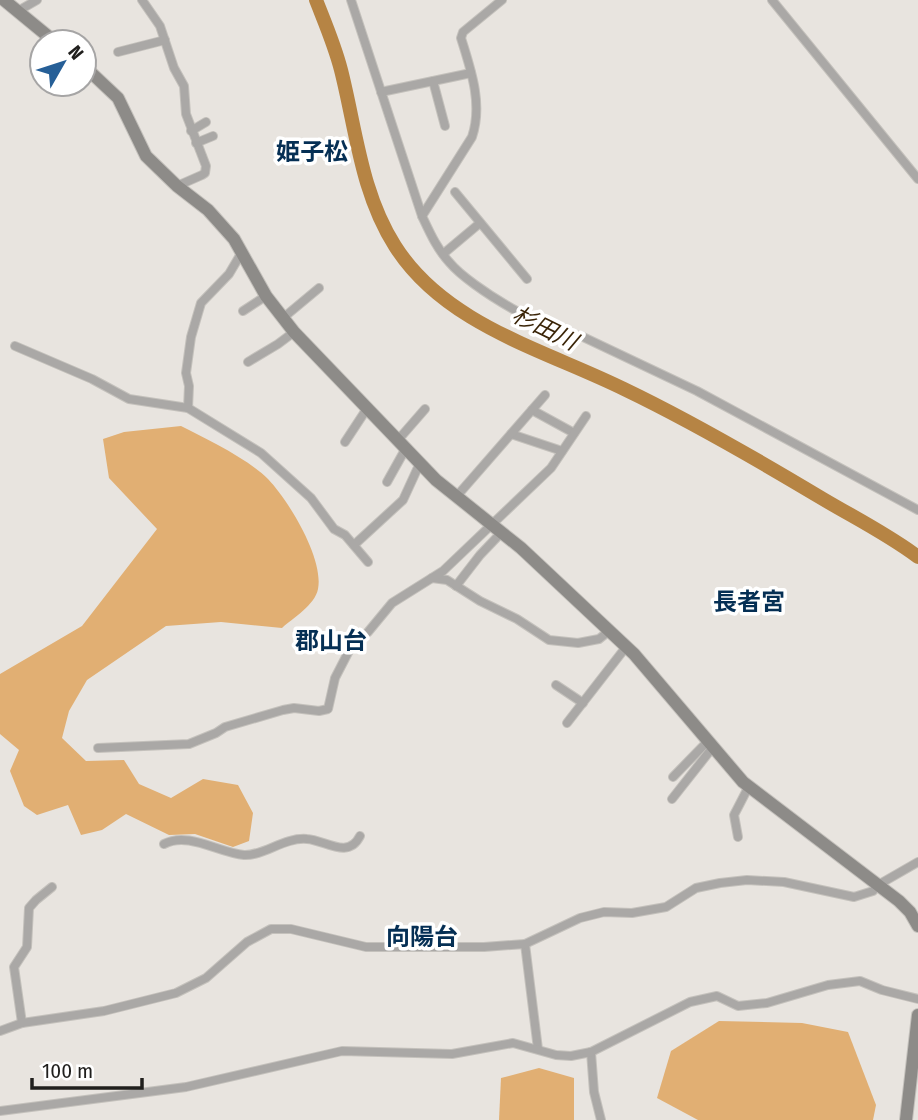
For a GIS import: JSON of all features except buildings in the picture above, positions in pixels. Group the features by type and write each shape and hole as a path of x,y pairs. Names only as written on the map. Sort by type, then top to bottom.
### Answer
{"street":[{"path":"4,0 38,28"},
{"path":"18,11 37,0"},
{"path":"142,0 160,26 174,68 184,86 186,114 206,166 205,173 177,186"},
{"path":"351,0 422,216 443,254 462,275 500,300 568,336 581,336 697,391 918,510"},
{"path":"422,216 475,128 476,102 461,38 463,32 502,0"},
{"path":"772,0 918,179"},
{"path":"118,52 165,40"},
{"path":"381,92 471,73"},
{"path":"112,92 113,78"},
{"path":"98,79 124,107 146,156 222,225 242,252 266,296 294,332 420,463 456,497 522,548 626,647 749,786 878,885 910,912 918,926"},
{"path":"433,80 445,126"},
{"path":"191,131 206,122"},
{"path":"196,143 213,136"},
{"path":"455,192 527,279"},
{"path":"443,254 480,223"},
{"path":"188,408 187,361 201,303 229,274 242,252"},
{"path":"283,318 319,288"},
{"path":"243,311 266,296"},
{"path":"248,362 294,332"},
{"path":"15,346 92,379 129,399 188,408 261,453 311,498 334,529 345,535 368,562"},
{"path":"456,497 545,396"},
{"path":"345,442 368,407"},
{"path":"387,482 402,444 425,409"},
{"path":"532,410 574,433"},
{"path":"98,748 189,744 225,727 283,710 328,709 341,664 351,647 368,632 392,603 443,571 496,529 551,468 586,416"},
{"path":"511,434 562,451"},
{"path":"355,545 403,500 420,463"},
{"path":"456,586 496,529"},
{"path":"432,578 447,580 550,640 579,643 599,639 609,631"},
{"path":"567,723 626,647"},
{"path":"556,685 583,703"},
{"path":"673,777 711,744"},
{"path":"672,799 711,744"},
{"path":"738,837 734,814 749,786"},
{"path":"164,844 177,840 210,845 245,855 296,839 316,840 322,845 342,848 353,844 360,836"},
{"path":"0,1031 22,1023 104,1011 176,993 206,978 247,942 271,929 292,929 366,947 484,947 525,943 580,918 604,912 632,913 666,907 696,888 720,883 747,880 784,883 854,897 873,891 878,885 918,862"},
{"path":"22,1023 14,967 27,947 29,908 52,887"},
{"path":"525,943 527,980 538,1049"},
{"path":"0,1111 186,1087 342,1051 452,1054 513,1043 556,1055 571,1056 591,1052 690,1002 717,996 738,1006 748,1005 766,1003 828,985 860,981 918,999"},
{"path":"906,1120 918,1015"},
{"path":"591,1052 594,1092 601,1120"}],"shaded area":[{"path":"181,426 250,464 276,489 295,516 316,562 316,595 308,606 282,628 221,622 166,626 87,680 69,711 62,738 86,761 124,760 139,784 171,798 203,779 238,785 253,813 249,841 233,847 195,834 169,835 126,814 102,830 81,835 68,805 37,815 24,806 10,771 19,750 0,734 0,674 82,626 157,529 109,478 103,439 124,432"},
{"path":"719,1021 802,1023 848,1032 876,1105 873,1120 698,1120 657,1098 671,1051"},
{"path":"539,1068 574,1078 574,1120 499,1120 501,1078"}],"waterway":[{"name":"杉田川","path":"316,0 339,61 361,160 374,204 395,246 416,273 441,296 469,316 700,428 872,527 918,557"}],"district":[{"name":"姫子松","path":"312,152"},
{"name":"長者宮","path":"749,602"},
{"name":"郡山台","path":"331,641"},
{"name":"向陽台","path":"422,937"}]}
